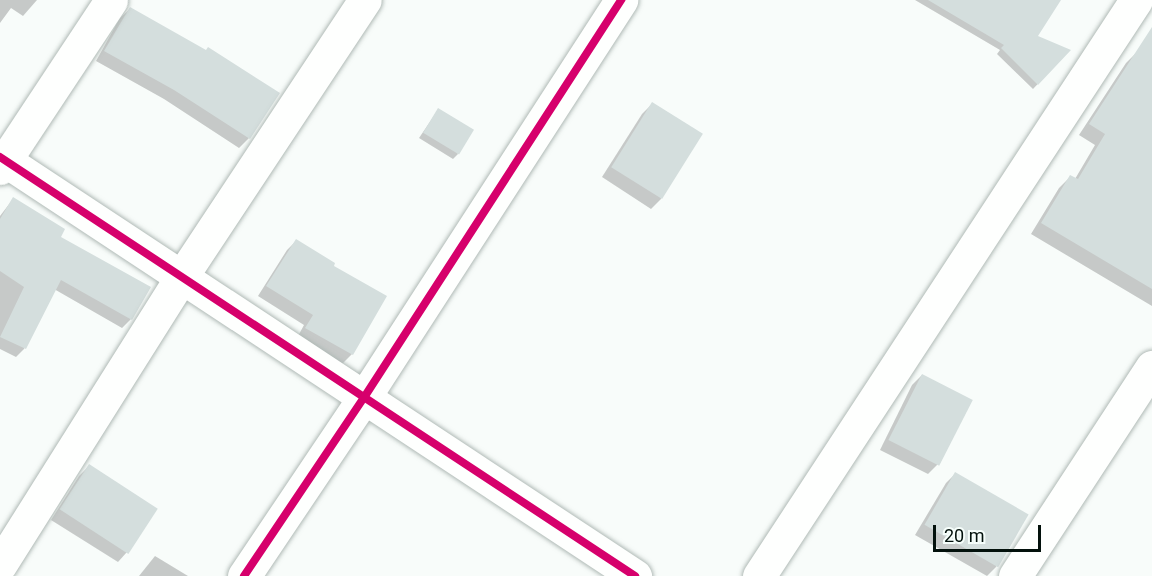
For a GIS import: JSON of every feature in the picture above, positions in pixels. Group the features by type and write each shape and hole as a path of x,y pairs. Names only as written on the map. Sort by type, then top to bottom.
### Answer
{"street":[{"path":"111,0 2,162 182,276 635,576"},
{"path":"0,565 182,276 365,0"},
{"path":"244,576 365,396 621,0"},
{"path":"759,576 1136,0"},
{"path":"1143,0 1152,6"},
{"path":"1014,576 1152,367"}],"building":[{"path":"928,0 1061,0 1038,36 1071,50 1038,85 1001,48 1004,45"},
{"path":"130,7 206,50 208,47 280,93 250,139 174,90 104,51"},
{"path":"1152,27 1152,289 1041,223 1070,175 1078,179 1105,134 1089,124"},
{"path":"652,102 703,134 662,199 611,167"},
{"path":"438,108 474,130 459,154 423,133"},
{"path":"13,197 65,229 61,237 151,287 132,320 61,280 26,349 0,337 24,287 0,271 0,219"},
{"path":"296,239 335,263 334,266 387,296 353,355 305,328 313,315 266,286"},
{"path":"922,374 973,400 939,466 888,440"},
{"path":"89,464 158,509 128,554 60,509"},
{"path":"955,472 1029,514 998,567 924,525"}],"cycle path":[{"path":"244,576 365,396 621,0"},
{"path":"0,157 635,576"}]}
